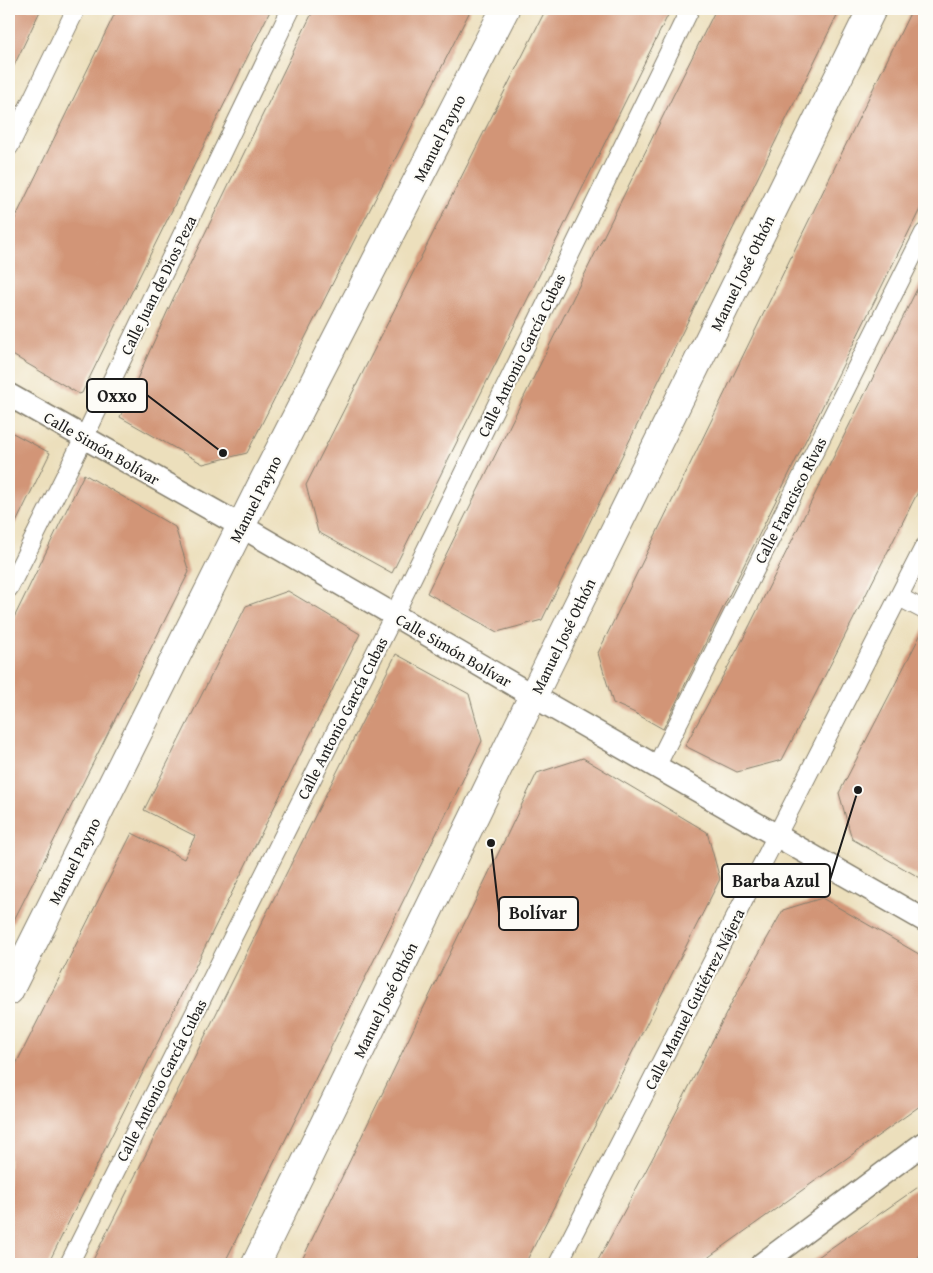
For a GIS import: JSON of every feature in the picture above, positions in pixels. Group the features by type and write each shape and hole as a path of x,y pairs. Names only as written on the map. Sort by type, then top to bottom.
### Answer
{"main road":[{"name":"Manuel Payno","path":"9,991 241,526 505,9"},
{"name":"Manuel José Othón","path":"256,1264 533,696 872,9"}],"street":[{"path":"9,147 76,9"},
{"name":"Calle Juan de Dios Peza","path":"9,588 84,438 291,9"},
{"name":"Calle Antonio García Cubas","path":"69,1264 394,615 690,9"},
{"name":"Calle Francisco Rivas","path":"656,767 924,233"},
{"name":"Calle Simón Bolívar","path":"9,395 241,526 924,920"},
{"name":"Calle Manuel Gutiérrez Nájera","path":"558,1264 924,547"},
{"path":"899,597 924,610"},
{"path":"762,1264 924,1143"}],"building":[{"path":"9,9 41,9 9,76"},
{"path":"117,9 271,9 82,393 79,394 9,353 9,231"},
{"path":"314,9 471,9 247,453 203,464 120,417 173,299"},
{"path":"546,9 671,9 392,573 318,532 306,485"},
{"path":"716,9 840,9 542,620 497,632 427,593"},
{"path":"912,9 924,9 924,201 663,729 613,703 598,653"},
{"path":"924,275 924,480 782,760 737,772 685,746 743,639"},
{"path":"9,431 50,453 9,537"},
{"path":"84,474 175,527 189,572 9,930 9,628"},
{"path":"288,591 360,634 48,1264 9,1264 9,1078 132,833 184,859 195,836 144,810 246,606"},
{"path":"924,628 924,880 852,839 839,793"},
{"path":"396,654 469,694 482,741 224,1264 91,1264"},
{"path":"583,758 707,832 720,879 525,1264 300,1264 537,773"},
{"path":"822,898 924,957 924,1103 699,1264 596,1264 659,1146 733,1000 783,910"},
{"path":"924,1183 924,1246 915,1264 808,1264"}],"place":[{"name":"Oxxo","path":"223,453"},
{"name":"Barba Azul","path":"858,790"},
{"name":"Bolívar","path":"491,843"}]}
